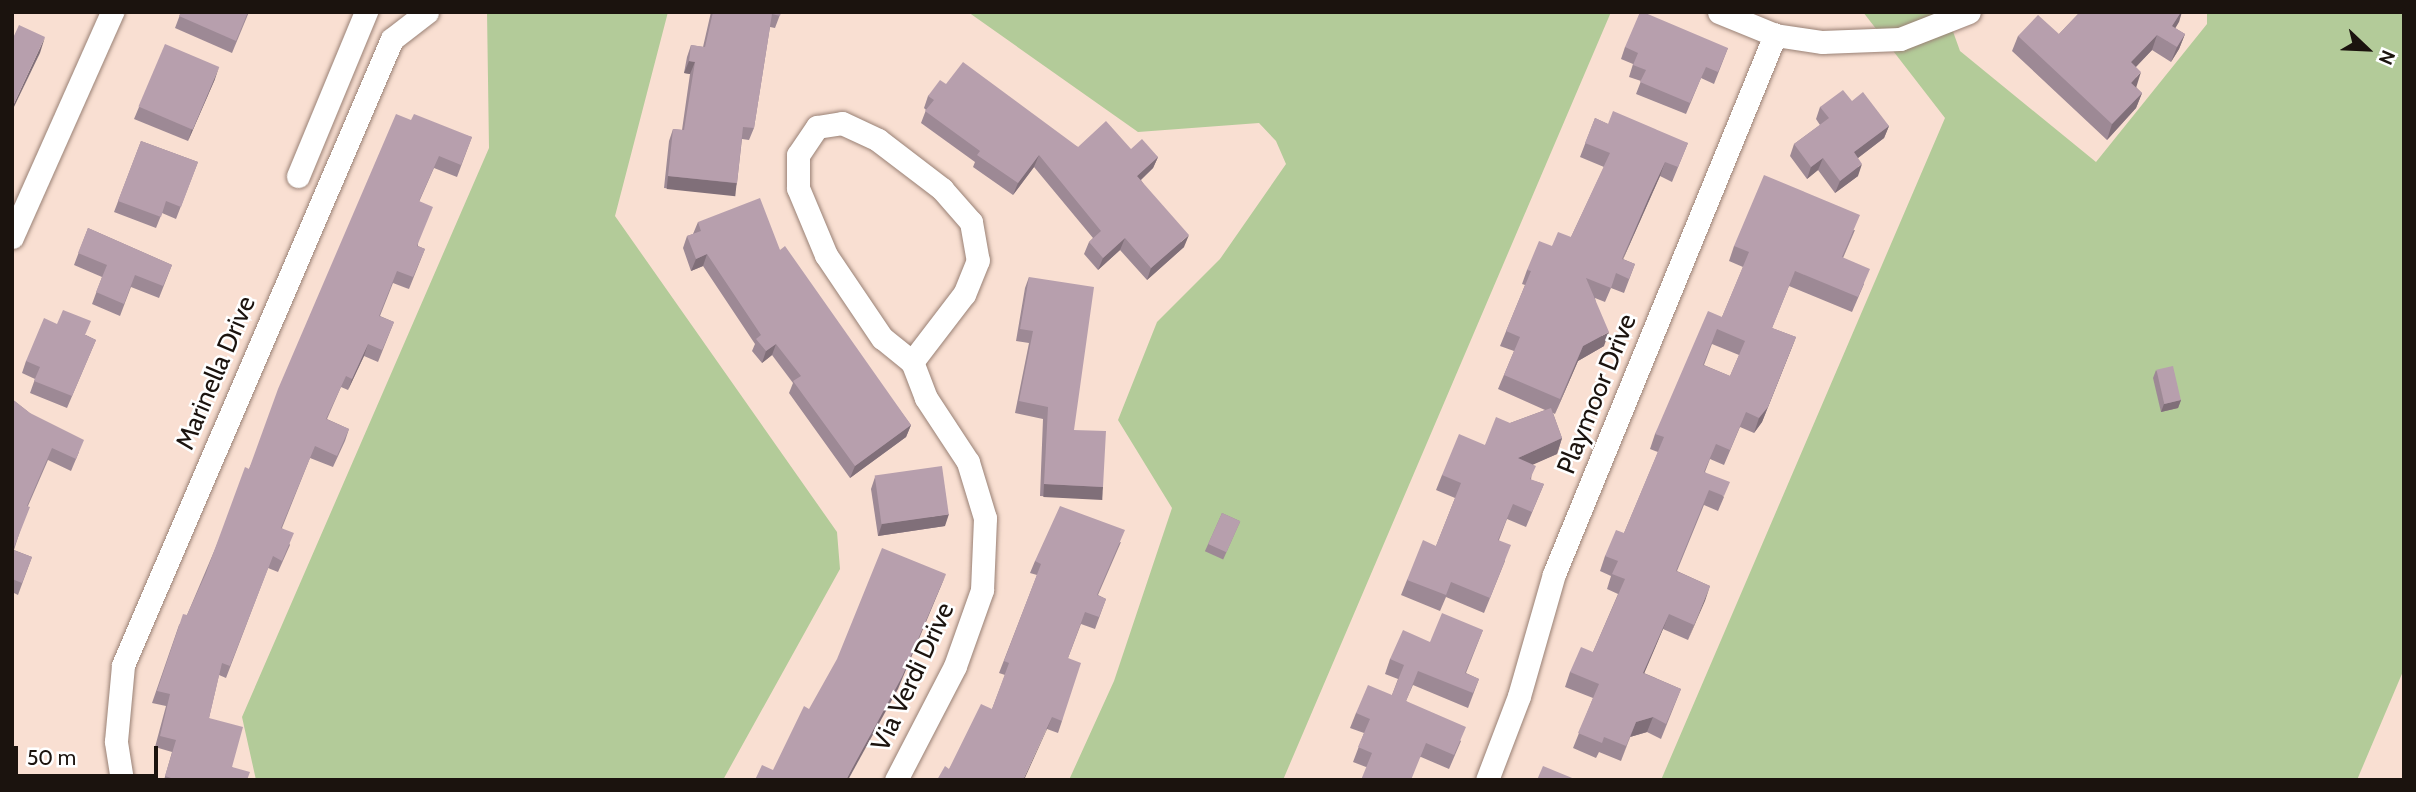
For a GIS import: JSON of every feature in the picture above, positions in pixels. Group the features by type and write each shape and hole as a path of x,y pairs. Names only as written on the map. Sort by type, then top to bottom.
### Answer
{"street":[{"path":"298,176 366,12"},
{"name":"Marinella Drive","path":"122,780 116,741 123,665 391,39 427,12"},
{"path":"1719,12 1775,35 1822,42 1900,39 1969,12"},
{"path":"12,237 105,14"},
{"name":"Playmoor Drive","path":"1487,780 1519,696 1554,574 1775,35"},
{"path":"842,123 878,140 942,189 971,222 978,260 964,294 912,362 882,338 826,255 798,188 799,155 817,127 842,123"},
{"name":"Via Verdi Drive","path":"896,780 955,666 982,590 985,518 968,462 926,398 912,362"}],"green space":[{"path":"487,12 668,12 615,216 837,532 840,569 723,780 256,780 242,717 489,148"},
{"path":"968,12 1611,12 1283,780 1069,780 1114,681 1172,508 1118,420 1157,322 1220,259 1286,164 1276,141 1259,123 1138,132"},
{"path":"1863,12 1946,12 1960,51 2096,162 2207,24 2207,12 2404,12 2404,669 2357,780 1661,780 1945,118"}],"building":[{"path":"181,12 248,12 236,41 179,16"},
{"path":"713,12 781,12 780,16 772,14 754,128 743,127 737,183 668,176 673,129 684,130 695,62 689,61 691,45 705,47"},
{"path":"1640,12 1728,48 1718,72 1706,67 1690,103 1640,82 1646,70 1633,65 1638,53 1625,47"},
{"path":"2080,12 2181,12 2172,26 2185,34 2177,47 2157,35 2131,62 2141,72 2131,83 2142,93 2112,124 2018,36 2038,15 2059,34"},
{"path":"19,25 45,37 12,108 12,37"},
{"path":"165,44 219,67 193,130 138,107"},
{"path":"963,62 1078,147 1106,121 1131,149 1142,139 1158,157 1137,176 1189,235 1151,268 1125,238 1103,258 1089,242 1101,231 1039,155 1018,183 977,155 980,151 925,111 934,100 928,96 940,80 946,84"},
{"path":"1843,90 1852,101 1863,92 1889,126 1854,152 1862,164 1840,181 1823,158 1811,167 1794,144 1829,118 1820,107"},
{"path":"1613,111 1688,143 1678,167 1665,162 1622,259 1635,264 1629,279 1616,273 1611,288 1586,278 1609,332 1583,346 1560,399 1504,375 1520,337 1506,331 1531,271 1527,270 1539,241 1552,246 1558,232 1571,237 1610,153 1585,143 1595,118 1608,124"},
{"path":"396,114 411,120 414,114 472,137 461,165 439,156 419,201 433,207 417,246 425,249 413,277 397,271 379,316 394,322 382,350 368,344 352,379 346,376 326,419 349,429 337,456 315,446 281,528 294,533 282,561 273,556 230,666 222,663 209,718 243,727 232,767 250,772 247,780 177,780 165,776 176,740 160,736 170,694 157,691 183,614 187,615 206,573 245,467 249,469 278,389"},
{"path":"141,141 198,162 181,207 166,201 161,217 118,201"},
{"path":"1764,175 1860,215 1842,257 1870,269 1858,297 1795,271 1772,328 1796,337 1768,407 1759,418 1746,412 1730,450 1716,444 1704,472 1730,482 1724,496 1709,490 1676,571 1710,586 1694,625 1669,614 1643,673 1681,689 1666,724 1653,717 1636,722 1626,746 1604,737 1602,743 1578,733 1599,684 1570,672 1581,647 1593,652 1625,579 1612,574 1618,561 1605,556 1616,530 1624,533 1664,437 1655,434 1708,311 1722,317 1749,252 1734,246","holes":["1717,329 1745,341 1730,376 1703,365"]},
{"path":"760,198 780,250 785,246 911,425 855,466 793,381 801,376 776,344 766,351 756,339 761,335 707,254 696,259 687,236 701,231 698,222"},
{"path":"88,228 172,265 163,286 135,275 124,304 96,292 107,265 78,253"},
{"path":"1029,277 1094,287 1074,430 1106,431 1103,487 1044,484 1048,407 1019,401 1033,331 1020,329"},
{"path":"63,310 91,321 85,335 96,340 72,396 34,381 40,367 26,361 44,318 57,324"},
{"path":"2173,366 2181,400 2164,404 2156,370"},
{"path":"12,399 30,413 84,440 76,459 52,448 27,506 30,507 13,550 32,557 22,583 12,579"},
{"path":"1551,408 1562,438 1518,458 1536,466 1530,479 1544,484 1532,512 1513,504 1498,540 1511,545 1490,598 1451,582 1446,595 1407,580 1423,540 1436,546 1461,483 1442,475 1459,434 1485,445 1496,417 1510,423"},
{"path":"942,466 949,515 881,524 875,475"},
{"path":"1060,506 1125,530 1097,595 1106,599 1099,617 1085,612 1068,658 1081,663 1062,721 1052,717 1023,780 937,780 945,766 949,769 981,704 992,709 1009,663 1004,661 1041,564 1035,561"},
{"path":"1222,513 1240,521 1226,552 1208,544"},
{"path":"882,548 946,574 902,677 846,780 755,780 762,765 773,770 804,706 809,709 837,659"},
{"path":"1442,613 1483,630 1465,673 1479,679 1473,693 1418,671 1406,701 1466,727 1454,755 1426,743 1411,780 1361,780 1372,753 1358,747 1370,719 1356,713 1368,685 1392,695 1404,665 1390,659 1403,630 1430,642"},
{"path":"1543,766 1577,780 1537,780"}]}
